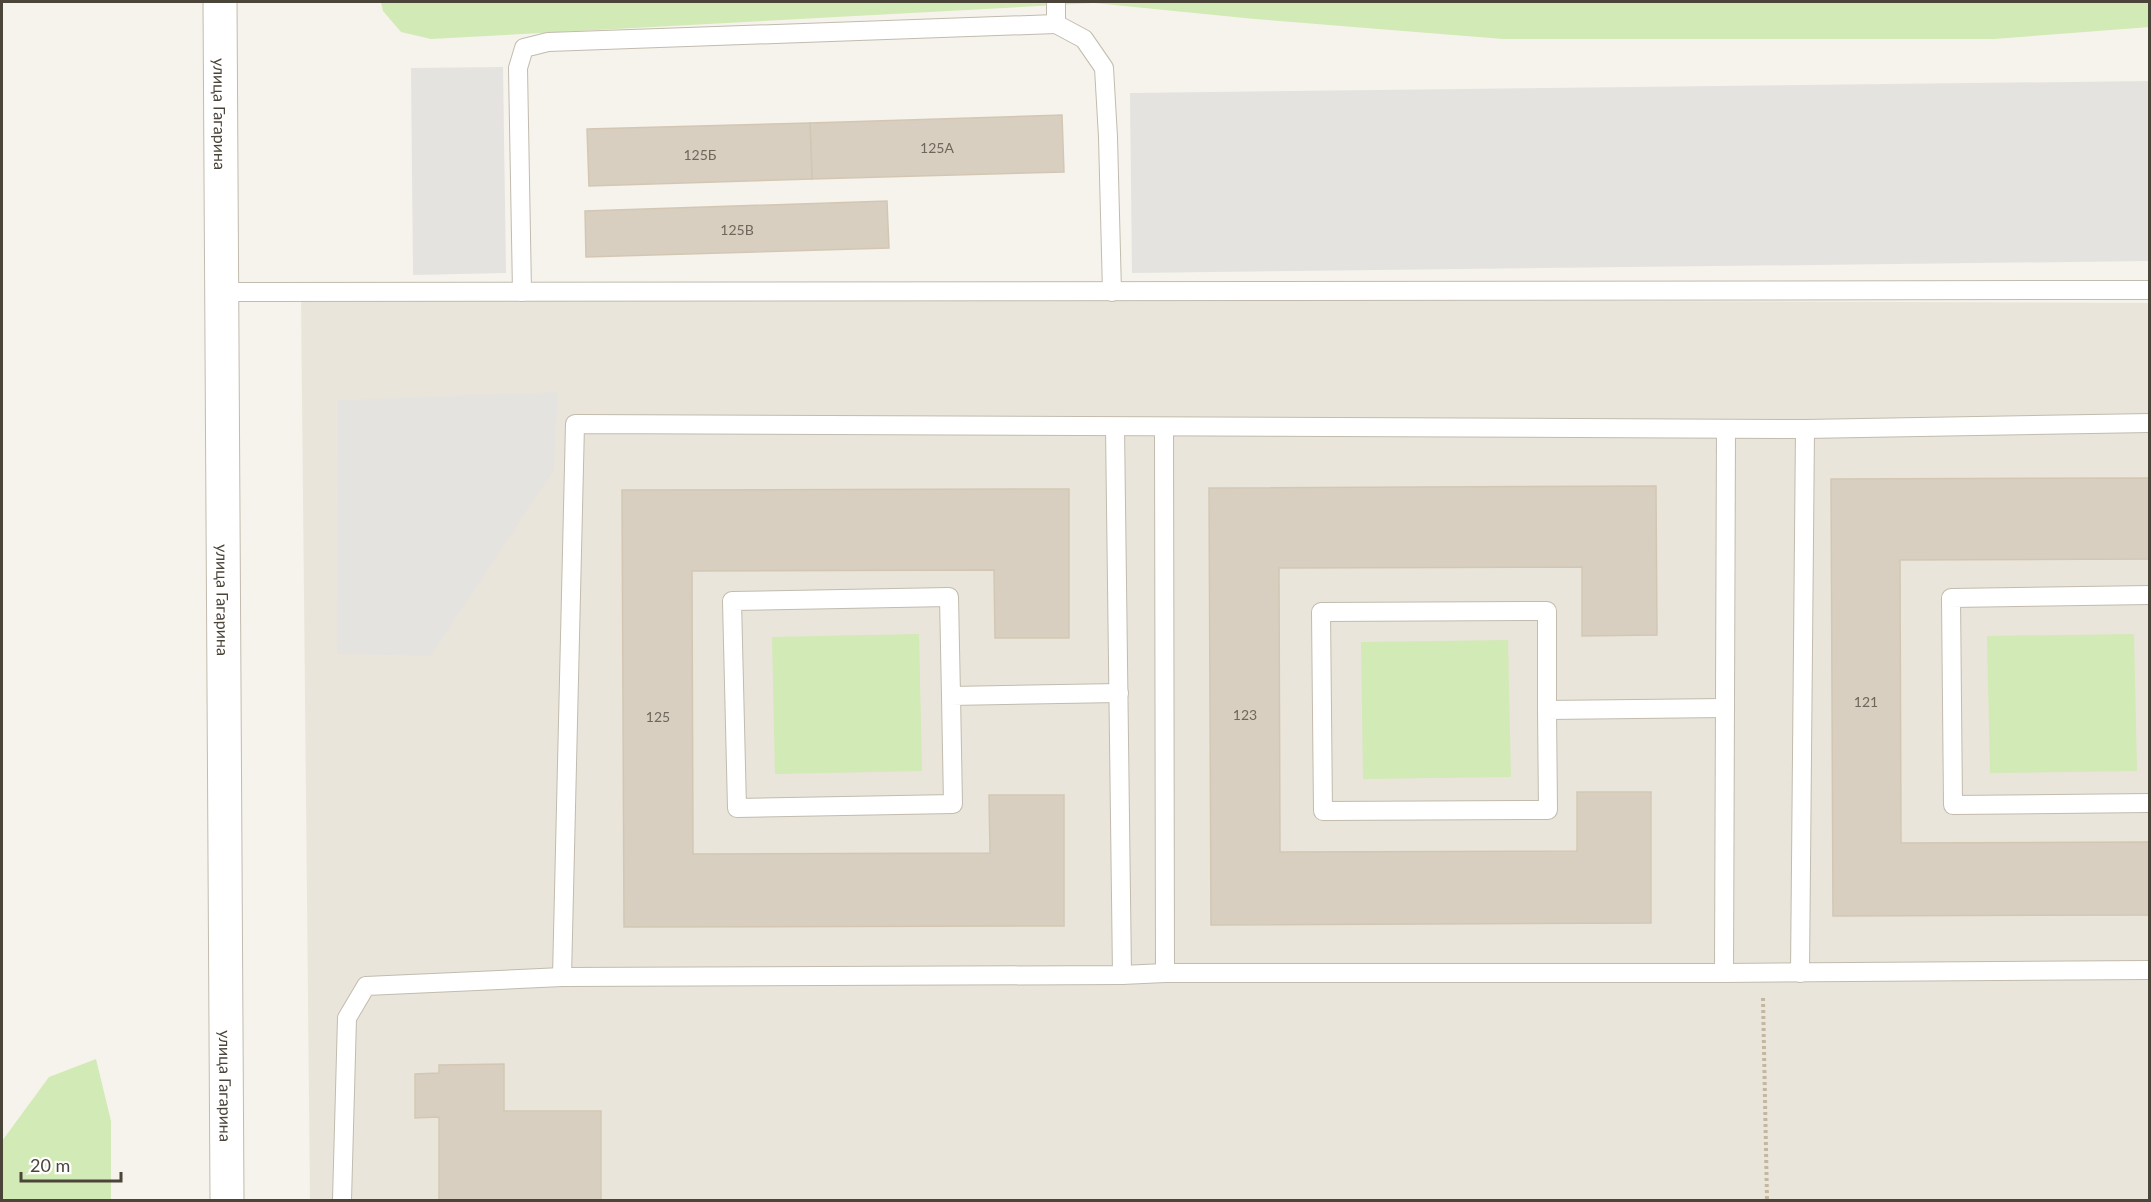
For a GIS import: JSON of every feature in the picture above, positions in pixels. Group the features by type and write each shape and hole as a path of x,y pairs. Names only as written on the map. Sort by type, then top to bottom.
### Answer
{"street":[{"name":"улица Гагарина","path":"220,2 227,1200"}],"lane":[{"path":"1056,2 1056,24"},
{"path":"522,292 518,68 524,48 548,42 1056,24 1084,39 1104,68 1112,292"},
{"path":"221,292 2150,290"},
{"path":"562,977 575,424 1805,429 2150,423"},
{"path":"1115,427 1122,975"},
{"path":"1164,427 1165,973"},
{"path":"1724,974 1726,429"},
{"path":"1800,973 1805,429"},
{"path":"2150,595 1951,598 1953,805 2150,803"},
{"path":"949,597 951,696 953,804 737,808 732,601 949,597"},
{"path":"1547,611 1547,710 1548,810 1323,811 1321,612 1547,611"},
{"path":"951,696 1119,693"},
{"path":"1547,710 1725,708"},
{"path":"342,1200 347,1018 366,986 562,977 1165,973 1724,974 2150,970"}],"path":[{"path":"1762,973 1767,1200"}],"shaded area":[{"path":"503,67 506,273 413,275 411,68"},
{"path":"2149,81 2149,261 1132,273 1130,93"},
{"path":"301,296 2149,303 2149,1200 310,1200"},
{"path":"558,392 554,470 431,656 337,654 338,400"}],"green space":[{"path":"381,2 2149,2 2150,27 1994,39 1503,39 1255,19 1094,3 431,39 401,32 383,11"},
{"path":"919,634 922,771 775,774 772,637"},
{"path":"2134,634 2137,771 1990,773 1987,636"},
{"path":"1508,640 1511,777 1363,779 1361,642"},
{"path":"96,1059 111,1121 111,1200 2,1200 2,1141 49,1077"}],"building":[{"path":"1062,115 1064,172 812,179 810,123"},
{"path":"810,123 812,179 589,186 587,129"},
{"path":"887,201 889,248 586,257 585,211"},
{"path":"2150,478 2150,559 1900,560 1901,843 2150,842 2150,915 1833,916 1831,479"},
{"path":"1656,486 1657,635 1582,636 1582,567 1279,568 1280,852 1577,851 1577,792 1651,792 1651,923 1211,925 1209,488"},
{"path":"1069,489 1069,638 995,638 994,570 692,571 693,854 990,853 989,795 1064,795 1064,926 624,927 622,490"},
{"path":"504,1064 504,1111 601,1111 601,1200 439,1200 439,1117 415,1118 415,1074 439,1073 439,1065"}]}
